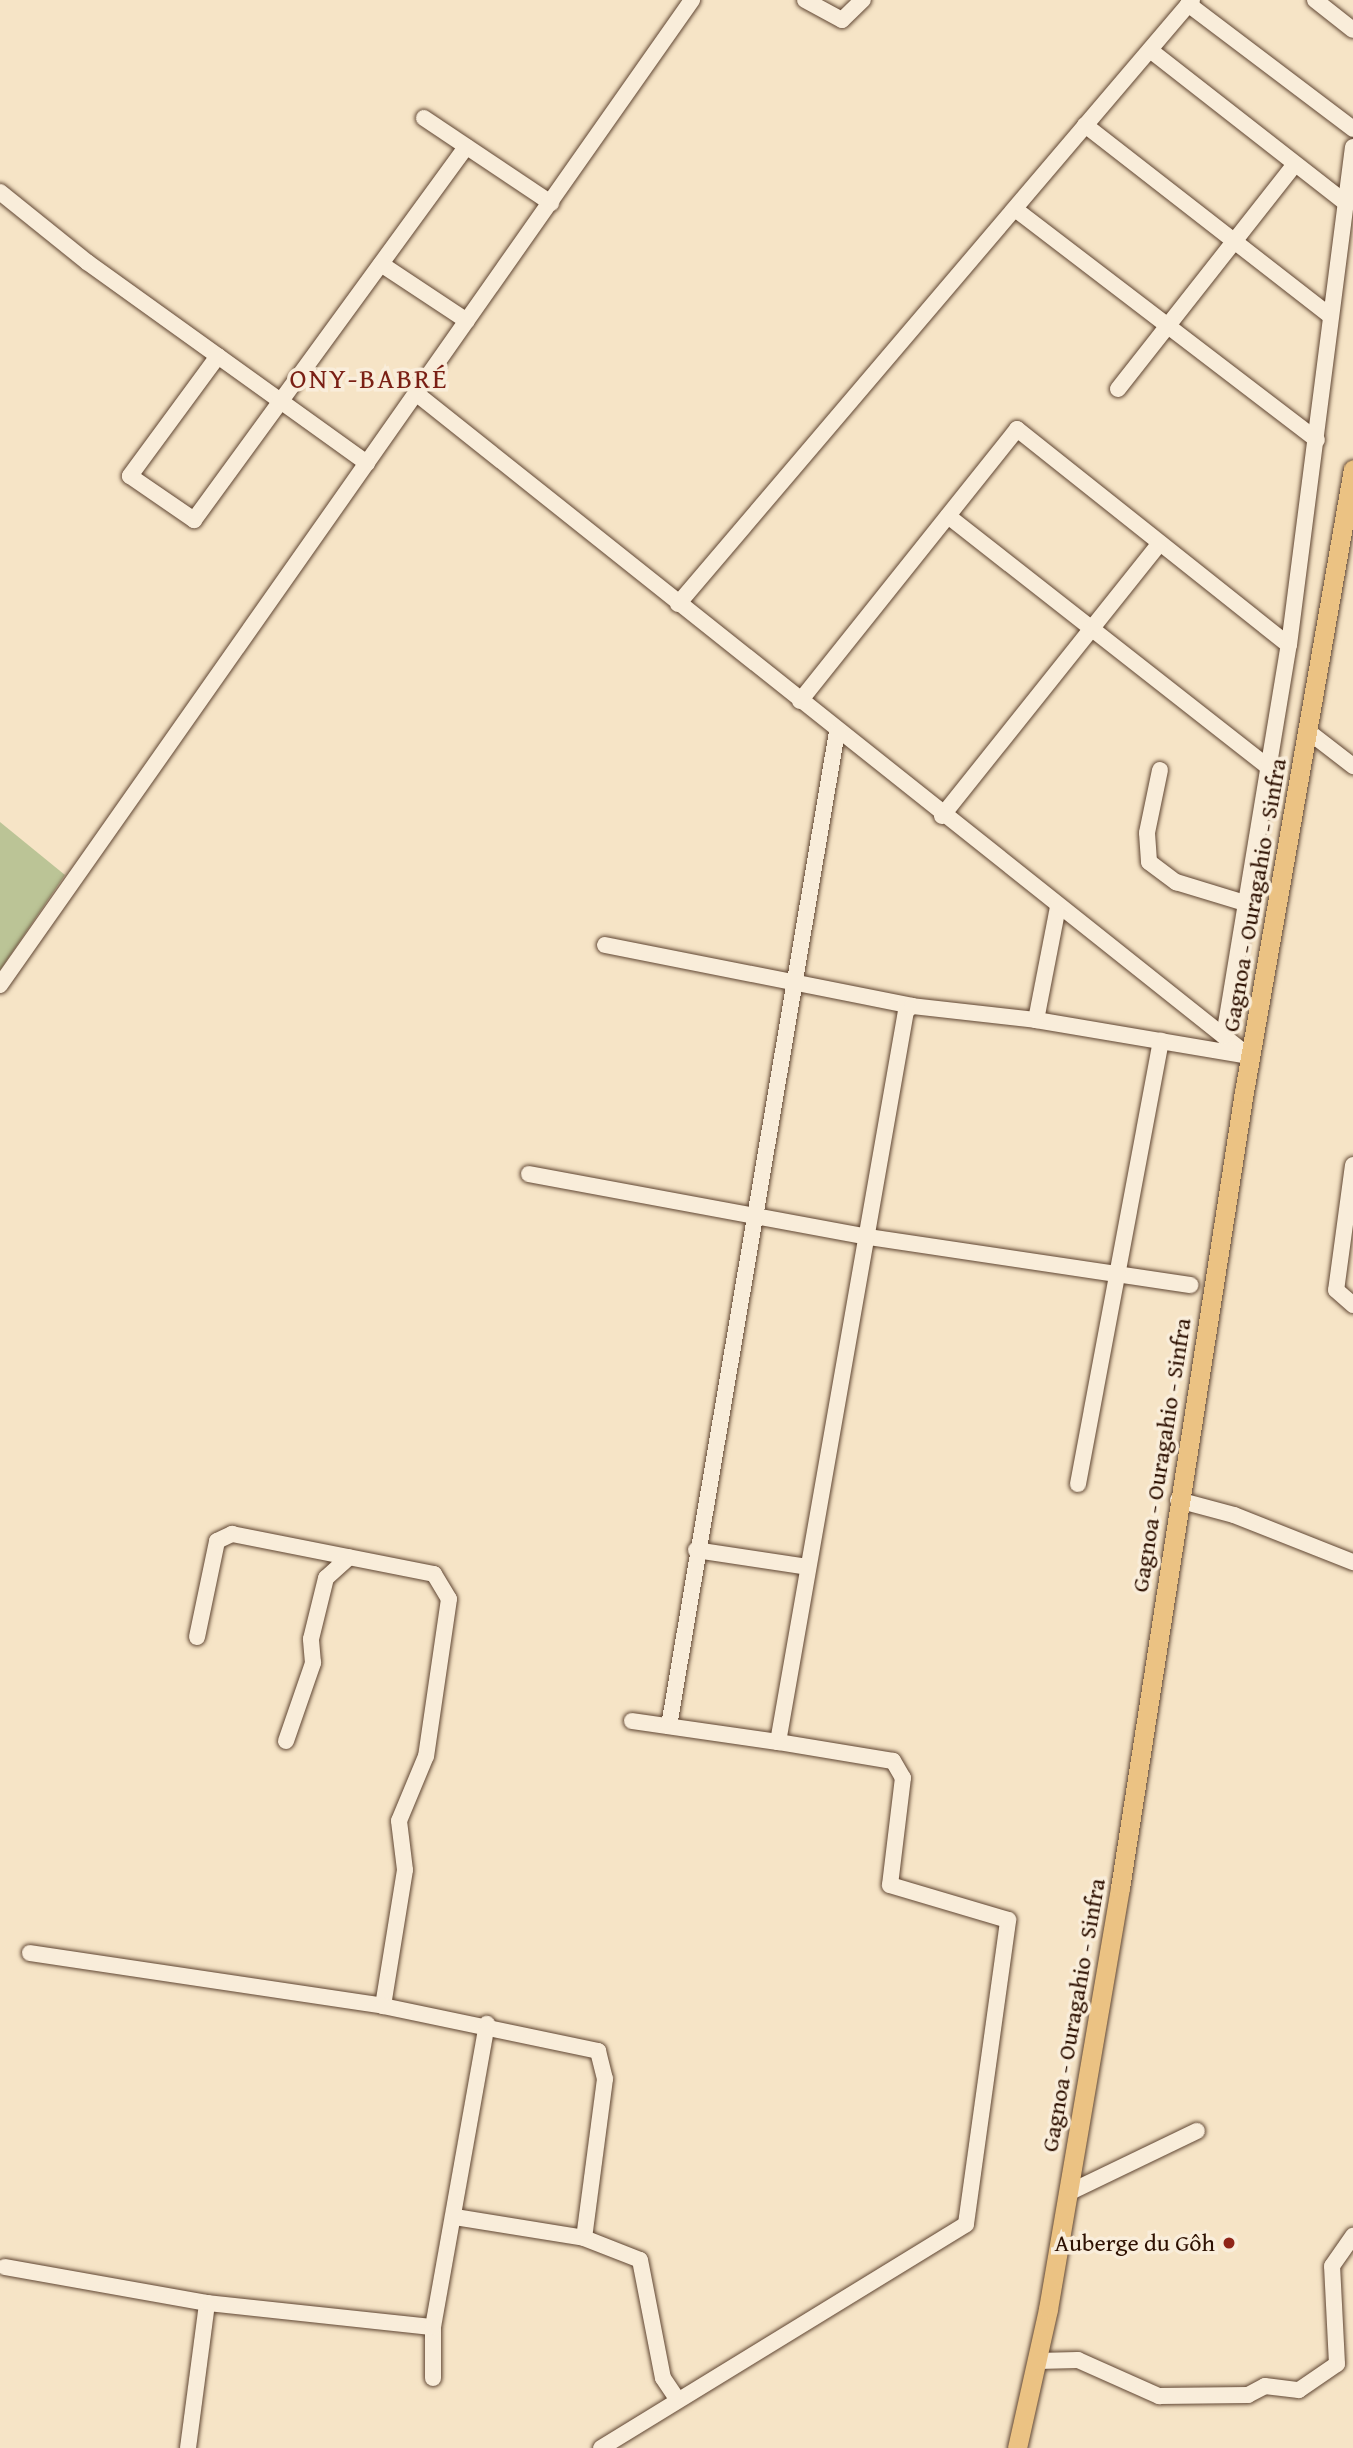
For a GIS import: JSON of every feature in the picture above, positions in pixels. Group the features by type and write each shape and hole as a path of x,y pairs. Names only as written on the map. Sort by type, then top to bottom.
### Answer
{"main road":[{"name":"Gagnoa - Ouragahio - Sinfra","path":"1017,2448 1037,2361 1068,2193 1250,1056 1353,470"}],"street":[{"path":"0,985 692,0"},
{"path":"805,0 842,20 863,0"},
{"path":"1315,0 1353,30"},
{"path":"678,604 1190,2 1353,129"},
{"path":"1150,50 1343,201"},
{"path":"424,118 551,203"},
{"path":"1085,125 1330,316"},
{"path":"218,356 130,475 194,520 466,147"},
{"path":"1224,1036 1272,770 1317,440 1343,201 1353,148"},
{"path":"1118,389 1170,328 1295,164"},
{"path":"0,192 218,356 367,463"},
{"path":"1015,209 1317,440"},
{"path":"381,264 467,321"},
{"path":"416,394 942,816 1250,1056"},
{"path":"800,701 1017,429 1289,645"},
{"path":"948,516 1089,630 1272,770"},
{"path":"942,816 1160,543"},
{"path":"669,1726 696,1550 837,732"},
{"path":"1309,732 1353,766"},
{"path":"1160,770 1147,833 1149,862 1176,882 1248,904"},
{"path":"1036,1020 1058,907"},
{"path":"605,945 912,1006 1036,1020 1250,1056"},
{"path":"779,1742 808,1567 869,1237 906,1012 912,1006"},
{"path":"1078,1485 1161,1041"},
{"path":"1353,1165 1336,1290 1353,1305"},
{"path":"529,1174 869,1237 1190,1285"},
{"path":"1178,1500 1353,1562"},
{"path":"197,1637 217,1541 232,1534 434,1574 449,1600 426,1756 399,1821 405,1870 383,2006"},
{"path":"696,1550 808,1567"},
{"path":"286,1741 313,1663 312,1639 326,1578 349,1557"},
{"path":"601,2448 966,2224 1008,1920 890,1885 903,1778 893,1761 632,1721"},
{"path":"30,1953 383,2006 487,2024 598,2051 604,2079 584,2238"},
{"path":"433,2378 433,2327 455,2217 487,2024"},
{"path":"1068,2193 1197,2131"},
{"path":"455,2217 584,2238 640,2260 663,2378 677,2399"},
{"path":"1037,2361 1078,2360 1159,2396 1248,2395 1265,2386 1299,2390 1345,2366 1332,2266 1353,2236"},
{"path":"5,2267 207,2303 433,2327"},
{"path":"188,2448 207,2303"}],"green space":[{"path":"0,822 65,875 0,970"}],"place":[{"name":"Auberge du Gôh","path":"1229,2243"}],"district":[{"name":"ONY-BABRÉ","path":"369,378"}]}
